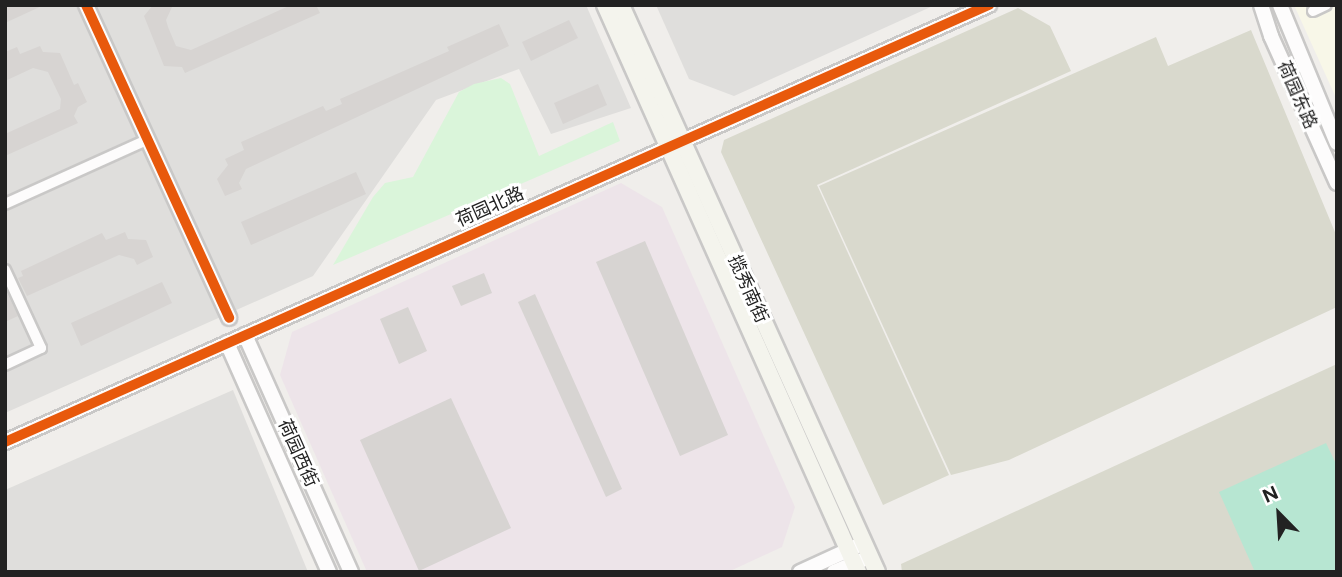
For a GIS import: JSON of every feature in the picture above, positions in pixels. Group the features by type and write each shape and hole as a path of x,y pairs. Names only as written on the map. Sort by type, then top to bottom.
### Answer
{"main road":[{"name":"揽秀南街","path":"606,5 675,143 877,572"},
{"name":"揽秀南街","path":"621,5 675,143 854,562"}],"street":[{"path":"86,5 229,318"},
{"name":"荷园北路","path":"5,442 989,5"},
{"name":"荷园东路","path":"1261,5 1271,36 1337,183"},
{"name":"荷园东路","path":"1280,5 1337,143"},
{"path":"1313,11 1326,5"},
{"path":"5,204 147,140"},
{"path":"5,270 41,348 5,365"},
{"name":"荷园西街","path":"245,335 351,572"},
{"name":"荷园西街","path":"228,342 329,572"},
{"path":"834,572 854,562 867,549"},
{"path":"800,572 854,562"}],"shaded area":[{"path":"5,5 586,5 631,108 551,134 519,69 436,100 313,276 5,413"},
{"path":"656,5 935,5 734,96 689,79"},
{"path":"1294,5 1337,5 1337,100"},
{"path":"1018,8 1050,26 1071,71 817,185 949,475 883,505 721,152 724,140"},
{"path":"1251,30 1337,237 1337,307 1009,460 951,475 819,186 1156,37 1168,66"},
{"path":"621,183 662,207 795,507 782,547 728,572 367,572 280,375 292,332"},
{"path":"1337,364 1337,572 902,572 901,564"},
{"path":"233,390 308,572 5,572 5,490"}],"green space":[{"path":"501,78 510,84 539,156 613,122 620,141 333,265 373,197 385,183 413,177 459,92 474,84"},
{"path":"1326,443 1337,466 1337,572 1255,572 1219,492"}],"building":[{"path":"5,5 44,5 5,23"},
{"path":"153,5 173,5 166,20 168,27 176,46 191,50 291,5 316,5 320,13 185,73 182,67 164,66 144,16"},
{"path":"569,20 578,38 531,61 522,42"},
{"path":"499,24 509,46 246,169 239,183 242,189 225,196 217,179 228,165 225,159 244,150 241,142 323,106 326,111 342,104 340,99 449,51 447,47"},
{"path":"40,46 43,52 60,53 74,85 78,83 87,102 78,107 74,116 78,123 5,156 5,134 60,109 61,99 48,72 33,68 5,81 5,52 17,47 20,54"},
{"path":"598,84 607,105 563,124 554,103"},
{"path":"356,172 366,194 251,245 241,222"},
{"path":"125,232 128,239 146,240 153,257 137,265 134,259 119,255 27,296 18,278 23,276 21,271 102,233 106,240"},
{"path":"645,241 728,435 680,456 596,262"},
{"path":"484,273 492,293 461,306 452,286"},
{"path":"162,282 172,303 81,346 71,323"},
{"path":"5,289 18,316 5,322"},
{"path":"535,294 622,489 606,497 518,302"},
{"path":"408,307 427,351 399,364 380,319"},
{"path":"451,398 511,528 419,571 360,440"}],"cycle path":[{"path":"86,5 229,318"},
{"path":"5,442 989,5"}]}
